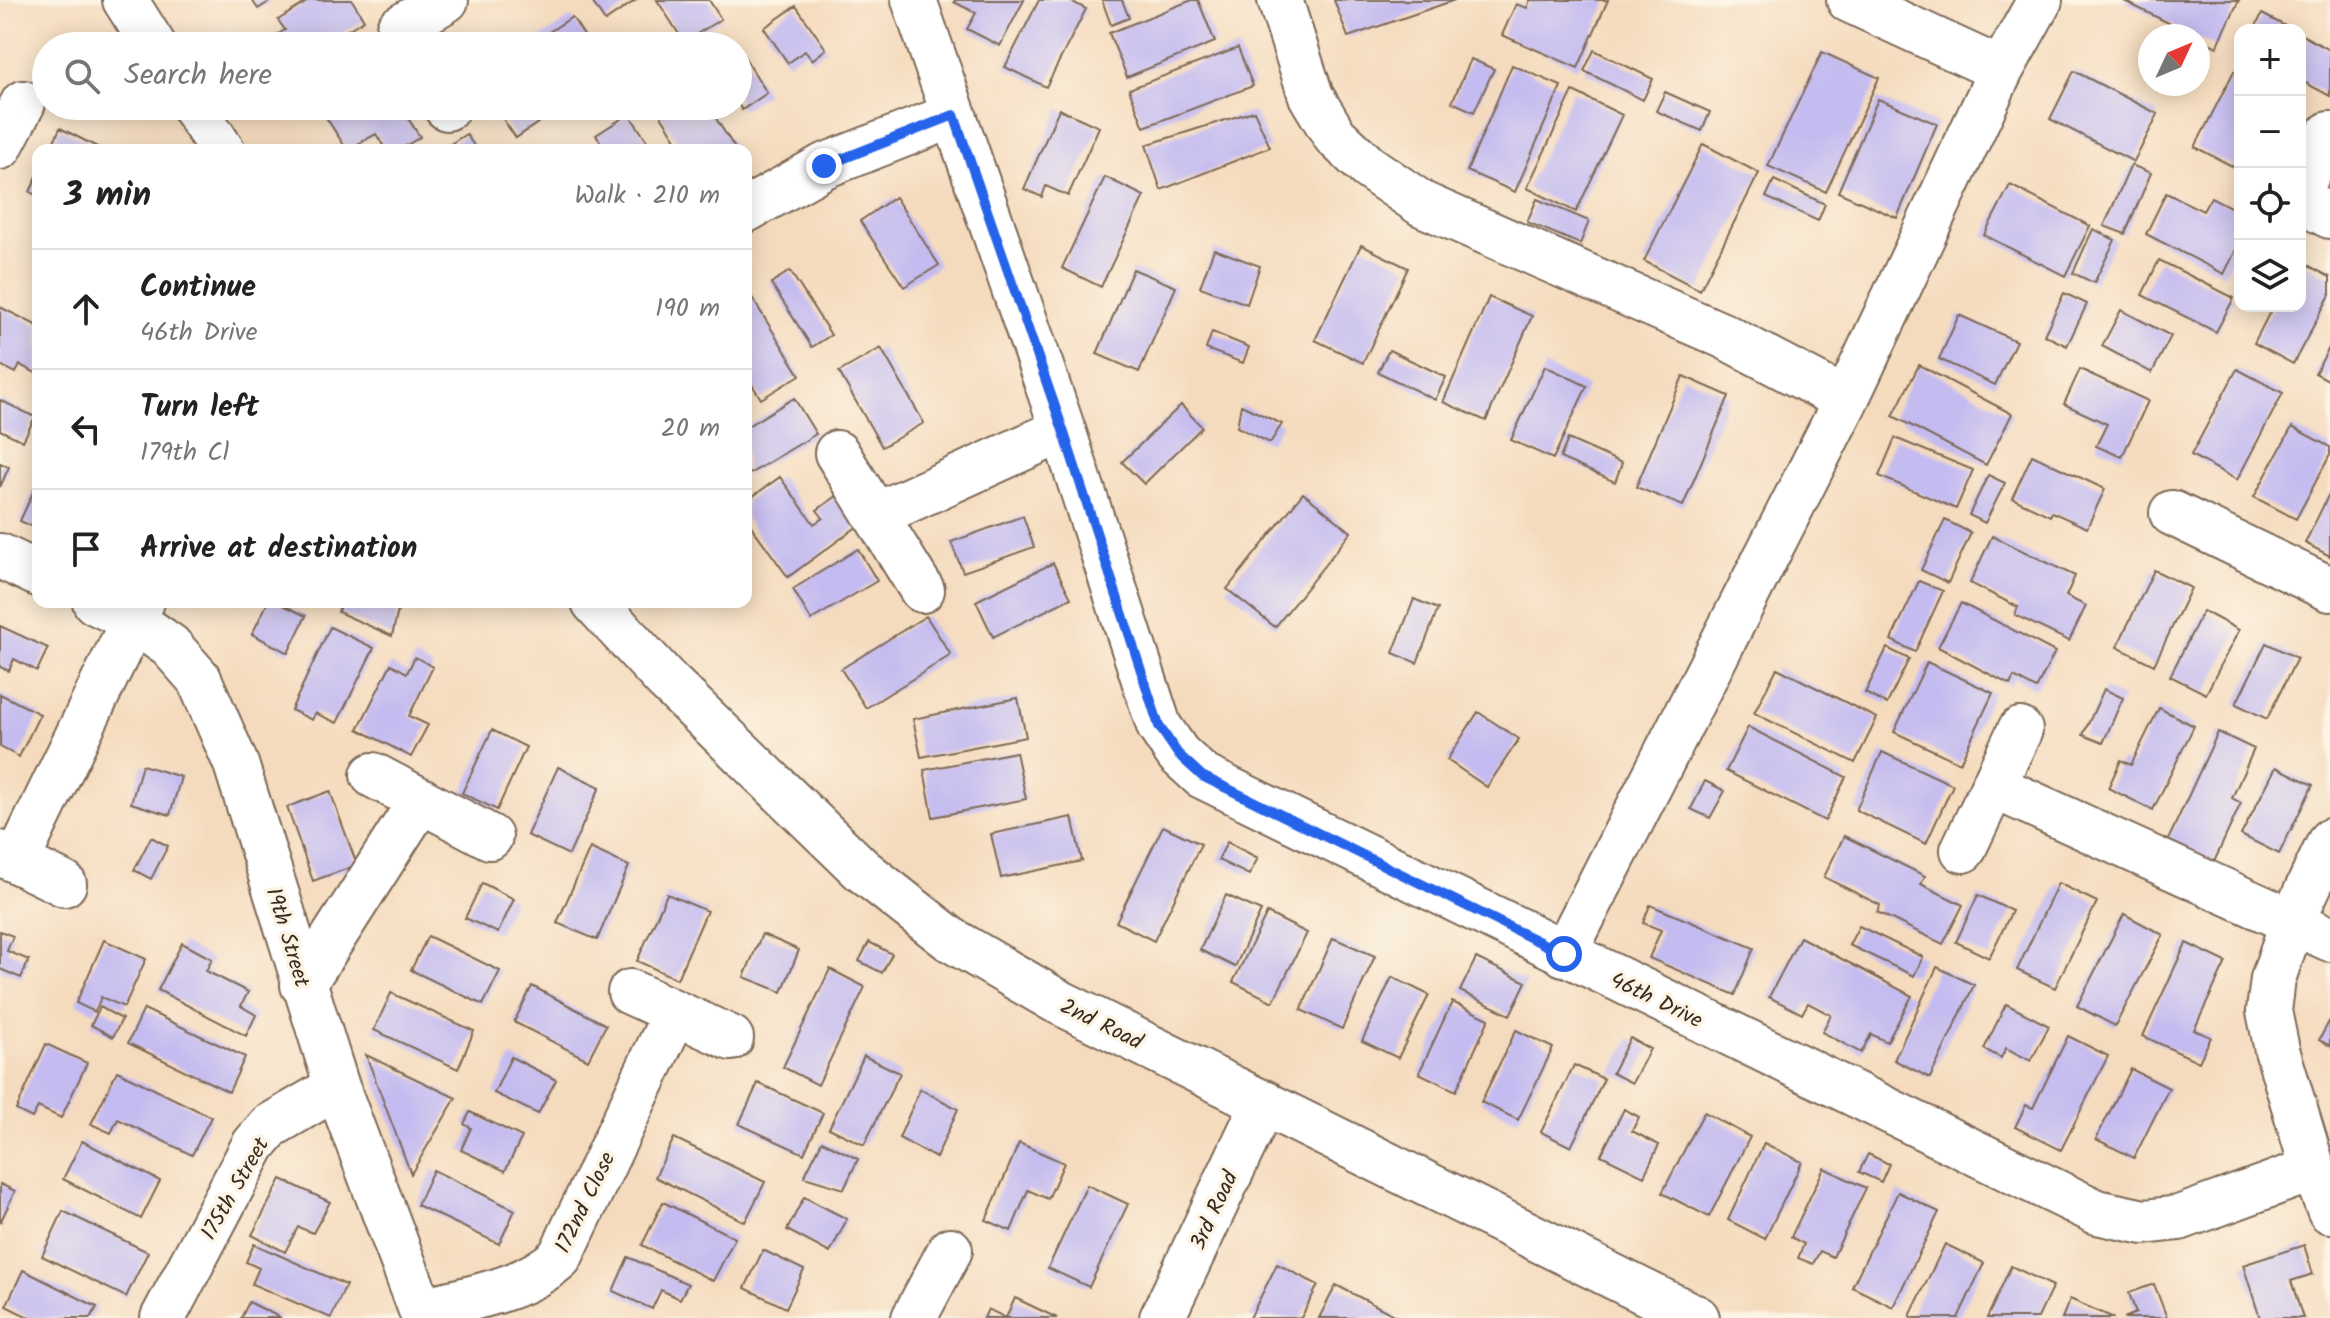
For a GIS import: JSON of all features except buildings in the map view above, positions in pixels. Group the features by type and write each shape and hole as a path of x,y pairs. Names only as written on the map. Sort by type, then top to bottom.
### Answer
{"street":[{"path":"125,0 145,32"},
{"path":"397,25 446,0"},
{"name":"46th Drive","path":"914,0 1063,430 1159,726 1178,754 1202,776 2097,1212 2144,1222 2179,1218 2313,1169"},
{"path":"1280,0 1311,96 1335,136 1368,167 1422,204 1724,336 1846,400"},
{"path":"1849,0 2001,70"},
{"path":"1564,954 1846,400 2001,70 2040,0"},
{"path":"0,147 23,103"},
{"path":"752,207 824,166 954,115"},
{"path":"202,120 218,144"},
{"path":"2306,177 2329,134"},
{"path":"2306,204 2330,216"},
{"path":"876,515 1063,430"},
{"path":"837,453 922,590"},
{"path":"2172,513 2330,589"},
{"path":"0,556 32,571"},
{"path":"64,884 8,857 124,608"},
{"name":"19th Street","path":"124,608 170,646 199,679 236,764 337,1087 422,1314"},
{"name":"2nd Road","path":"600,608 666,680 862,870 950,939 1055,1000 1697,1318"},
{"path":"1963,850 2020,730"},
{"path":"373,775 490,837"},
{"path":"1993,786 2312,929"},
{"path":"303,985 421,800"},
{"path":"2330,841 2312,929 2273,979 2269,1011 2277,1050 2313,1169 2330,1211"},
{"path":"630,992 731,1038"},
{"name":"172nd Close","path":"422,1314 526,1282 560,1257 675,1013"},
{"name":"175th Street","path":"163,1318 254,1145 270,1126 337,1087"},
{"name":"3rd Road","path":"1162,1318 1264,1102"},
{"path":"914,1318 950,1250"}],"route":[{"path":"824,166 954,115 1063,430 1159,726 1178,754 1202,776 1564,954"}]}
